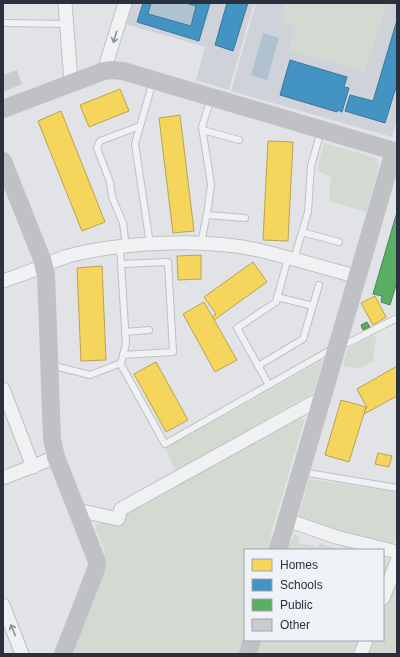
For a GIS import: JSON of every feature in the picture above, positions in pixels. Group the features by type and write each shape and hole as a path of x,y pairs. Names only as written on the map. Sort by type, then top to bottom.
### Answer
{"street":[{"path":"65,3 71,82"},
{"path":"104,70 125,3"},
{"path":"3,109 104,70 123,71 322,129 396,148 278,549"},
{"path":"3,161 44,266 50,367 52,439 56,457 95,553 97,565 62,654"},
{"path":"3,282 44,266 52,261 69,256 150,244 228,245 257,250 358,277"},
{"path":"3,389 33,467"},
{"path":"77,510 118,519 121,509 126,506 314,402 320,404"},
{"path":"3,478 56,457"},
{"path":"287,520 336,537 397,552"},
{"path":"384,595 397,561"},
{"path":"3,605 22,654"},
{"path":"248,654 252,641"},
{"path":"361,654 366,641"}],"lane":[{"path":"4,23 67,24"},
{"path":"150,244 135,144 153,80"},
{"path":"201,244 211,184 202,127 211,97"},
{"path":"50,367 58,367 90,375 121,363 126,344 121,264 123,224 112,197 110,182 97,148 100,141 140,126"},
{"path":"269,385 237,328 276,302 308,212 311,166 322,129"},
{"path":"203,130 239,140"},
{"path":"207,215 245,218"},
{"path":"302,232 339,242"},
{"path":"121,264 168,262 173,352 123,354"},
{"path":"258,366 303,339 319,285"},
{"path":"278,297 313,306"},
{"path":"120,363 165,444 338,344 348,343 397,318"},
{"path":"125,332 149,330"},
{"path":"301,472 397,488"}],"shaded area":[{"path":"131,3 254,3 229,90 196,80 205,47 125,24"},
{"path":"256,3 397,3 397,118 392,137 231,91"},
{"path":"286,3 387,3 365,72 289,50 296,26 280,22"},
{"path":"324,143 376,158 379,166 366,212 329,201 331,176 318,171 318,165"},
{"path":"372,336 376,337 373,361 360,369 343,366 348,348"},
{"path":"323,360 313,393 176,471 165,448"},
{"path":"300,417 304,421 270,537 291,542 295,535 300,537 298,543 318,547 319,543 339,549 244,549 244,641 384,641 384,560 397,563 397,654 73,654 105,561 104,550 95,526 131,512 134,508"},
{"path":"309,479 397,492 397,534 393,543 347,534 298,518"}],"water":[{"path":"151,3 186,3 196,6 191,26 148,14"},
{"path":"263,33 279,38 267,80 251,75"}],"building: Homes":[{"path":"120,89 129,111 89,127 80,105"},
{"path":"61,111 105,222 82,231 38,121"},
{"path":"180,115 194,231 173,233 159,118"},
{"path":"268,141 293,142 288,241 263,240"},
{"path":"201,255 201,279 178,280 177,256"},
{"path":"253,262 267,282 214,320 212,317 216,314 204,297"},
{"path":"102,266 106,360 81,361 77,268"},
{"path":"375,296 386,317 373,325 361,303"},
{"path":"204,302 237,360 215,372 183,314"},
{"path":"156,362 188,420 166,432 134,374"},
{"path":"397,366 397,396 364,414 365,409 367,408 357,389"},
{"path":"341,400 366,407 349,462 325,455"},
{"path":"378,453 392,456 389,467 375,464"}],"building: Schools":[{"path":"143,3 151,3 148,14 191,26 196,6 186,3 210,3 199,41 137,22"},
{"path":"227,3 248,3 233,51 215,45"},
{"path":"397,20 397,84 385,123 345,111 350,95 373,101"},
{"path":"290,60 347,77 344,87 349,88 342,112 338,110 337,112 280,95"}],"building: Public":[{"path":"397,212 397,282 390,305 381,302 382,296 373,294"},
{"path":"367,322 370,327 363,330 361,325"}],"building: Other":[{"path":"17,70 22,84 3,92 3,75"}]}
